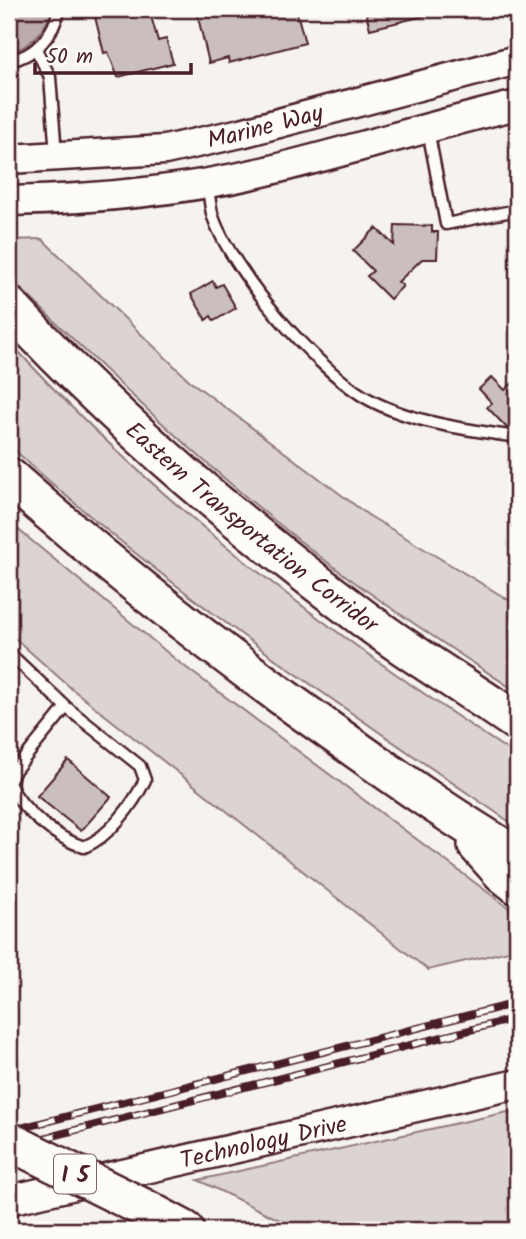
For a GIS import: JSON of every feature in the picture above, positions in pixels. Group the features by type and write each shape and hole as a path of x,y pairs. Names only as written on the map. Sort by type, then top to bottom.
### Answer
{"highway":[{"name":"Eastern Transportation Corridor","path":"9,306 87,385 230,513 364,620 517,722"},
{"path":"9,477 87,546 257,680 456,820 512,872"},
{"name":"I 5","path":"9,1141 185,1230"}],"main road":[{"name":"Marine Way","path":"9,159 165,150 241,133 517,60"},
{"name":"Marine Way","path":"9,201 44,200 207,181 277,169 428,126 517,105"},
{"name":"Technology Drive","path":"9,1200 517,1084"}],"lane":[{"path":"9,61 21,59 36,49 49,35 59,9"},
{"path":"36,49 50,77 57,156"},
{"path":"428,126 446,224 517,210"},
{"path":"207,181 213,216 238,263 273,313 327,367 363,396 410,415 459,429 517,437"},
{"path":"9,653 66,707 140,766 145,780 139,792 99,841 84,847 70,842 17,800 9,783 15,770 66,707"}],"shaded area":[{"path":"9,9 52,9 36,37 23,47 9,52"},
{"path":"42,239 190,381 368,515 517,605 517,692 322,558 257,507 113,378 9,277 9,240"},
{"path":"9,341 65,401 124,458 249,565 381,664 517,756 517,827 320,691 192,598 68,498 9,445"},
{"path":"9,522 180,663 517,914 517,949 428,970 72,689 9,633"},
{"path":"517,1110 517,1230 300,1230 198,1180"}],"building":[{"path":"93,9 149,9 158,41 166,39 173,63 118,77 108,52 104,53"},
{"path":"196,9 296,9 305,43 229,63 228,58 209,63"},
{"path":"365,9 427,9 428,15 370,29"},
{"path":"395,225 432,226 432,232 438,232 437,259 422,259 398,282 403,286 390,299 367,276 373,271 353,251 376,228 394,245"},
{"path":"213,281 216,287 222,284 236,308 214,321 211,316 206,320 191,294"},
{"path":"492,377 505,390 517,379 517,430 507,428 487,407 492,403 479,389"},
{"path":"68,760 111,797 81,831 37,796"}],"railway":[{"path":"9,1131 517,1003"},
{"path":"9,1147 517,1018"}]}
